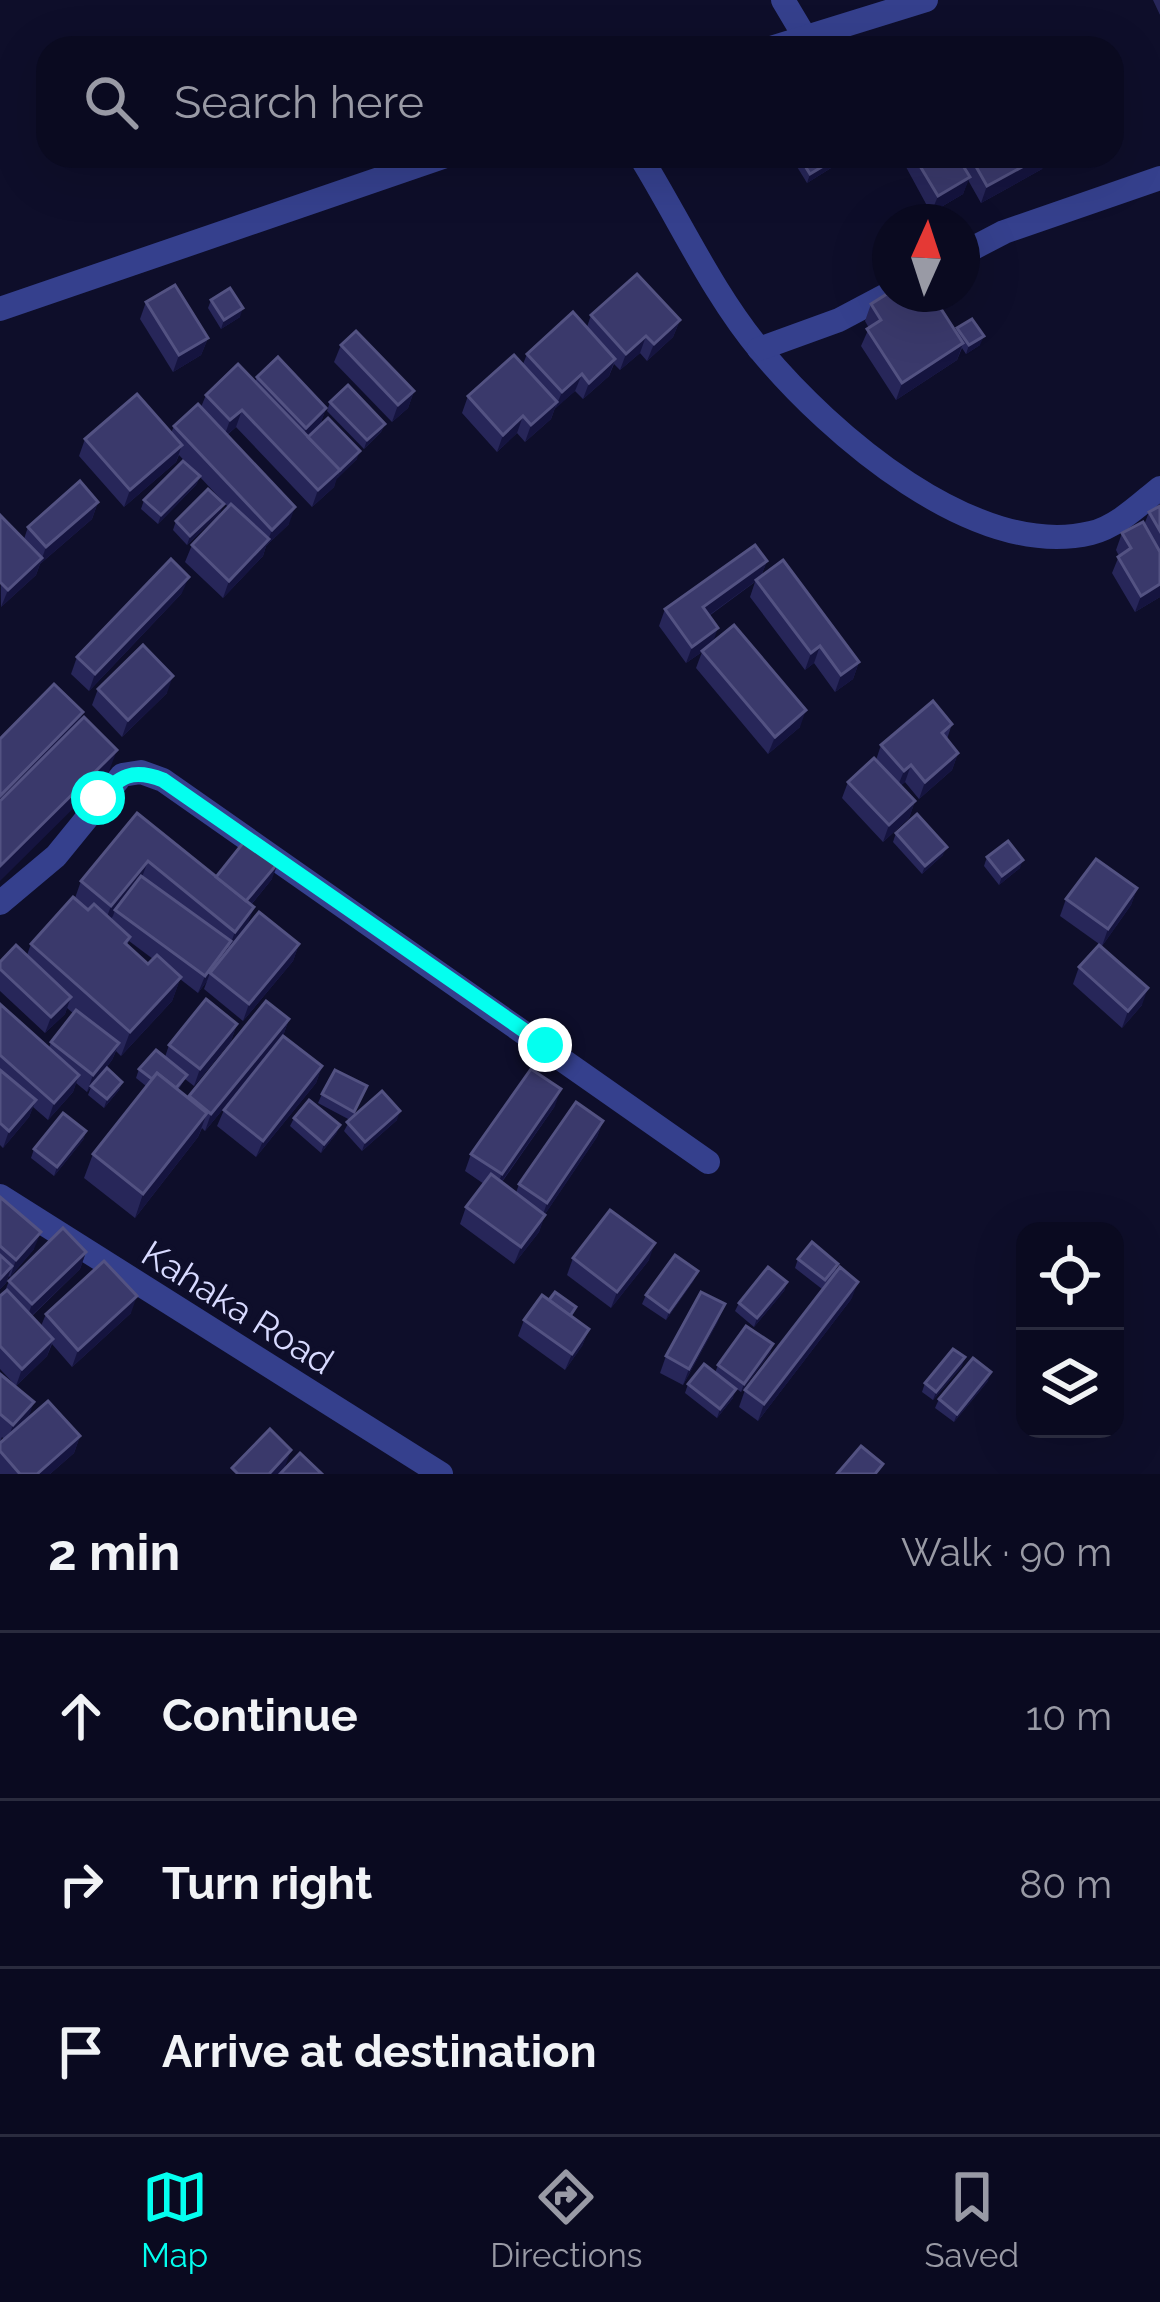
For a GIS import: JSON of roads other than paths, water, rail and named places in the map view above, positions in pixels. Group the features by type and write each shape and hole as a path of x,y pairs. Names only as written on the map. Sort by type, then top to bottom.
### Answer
{"street":[{"path":"783,0 805,36"},
{"path":"809,36 926,0"},
{"path":"0,309 411,168"},
{"path":"647,168 759,349 836,430 898,476 986,525 1048,536 1092,533 1160,488"},
{"path":"980,245 1160,178"},
{"path":"759,349 839,320 872,302"},
{"path":"0,903 56,856 98,798 122,775 142,772 163,780 708,1162"},
{"name":"Kahaka Road","path":"0,1196 246,1356 441,1474"}]}
